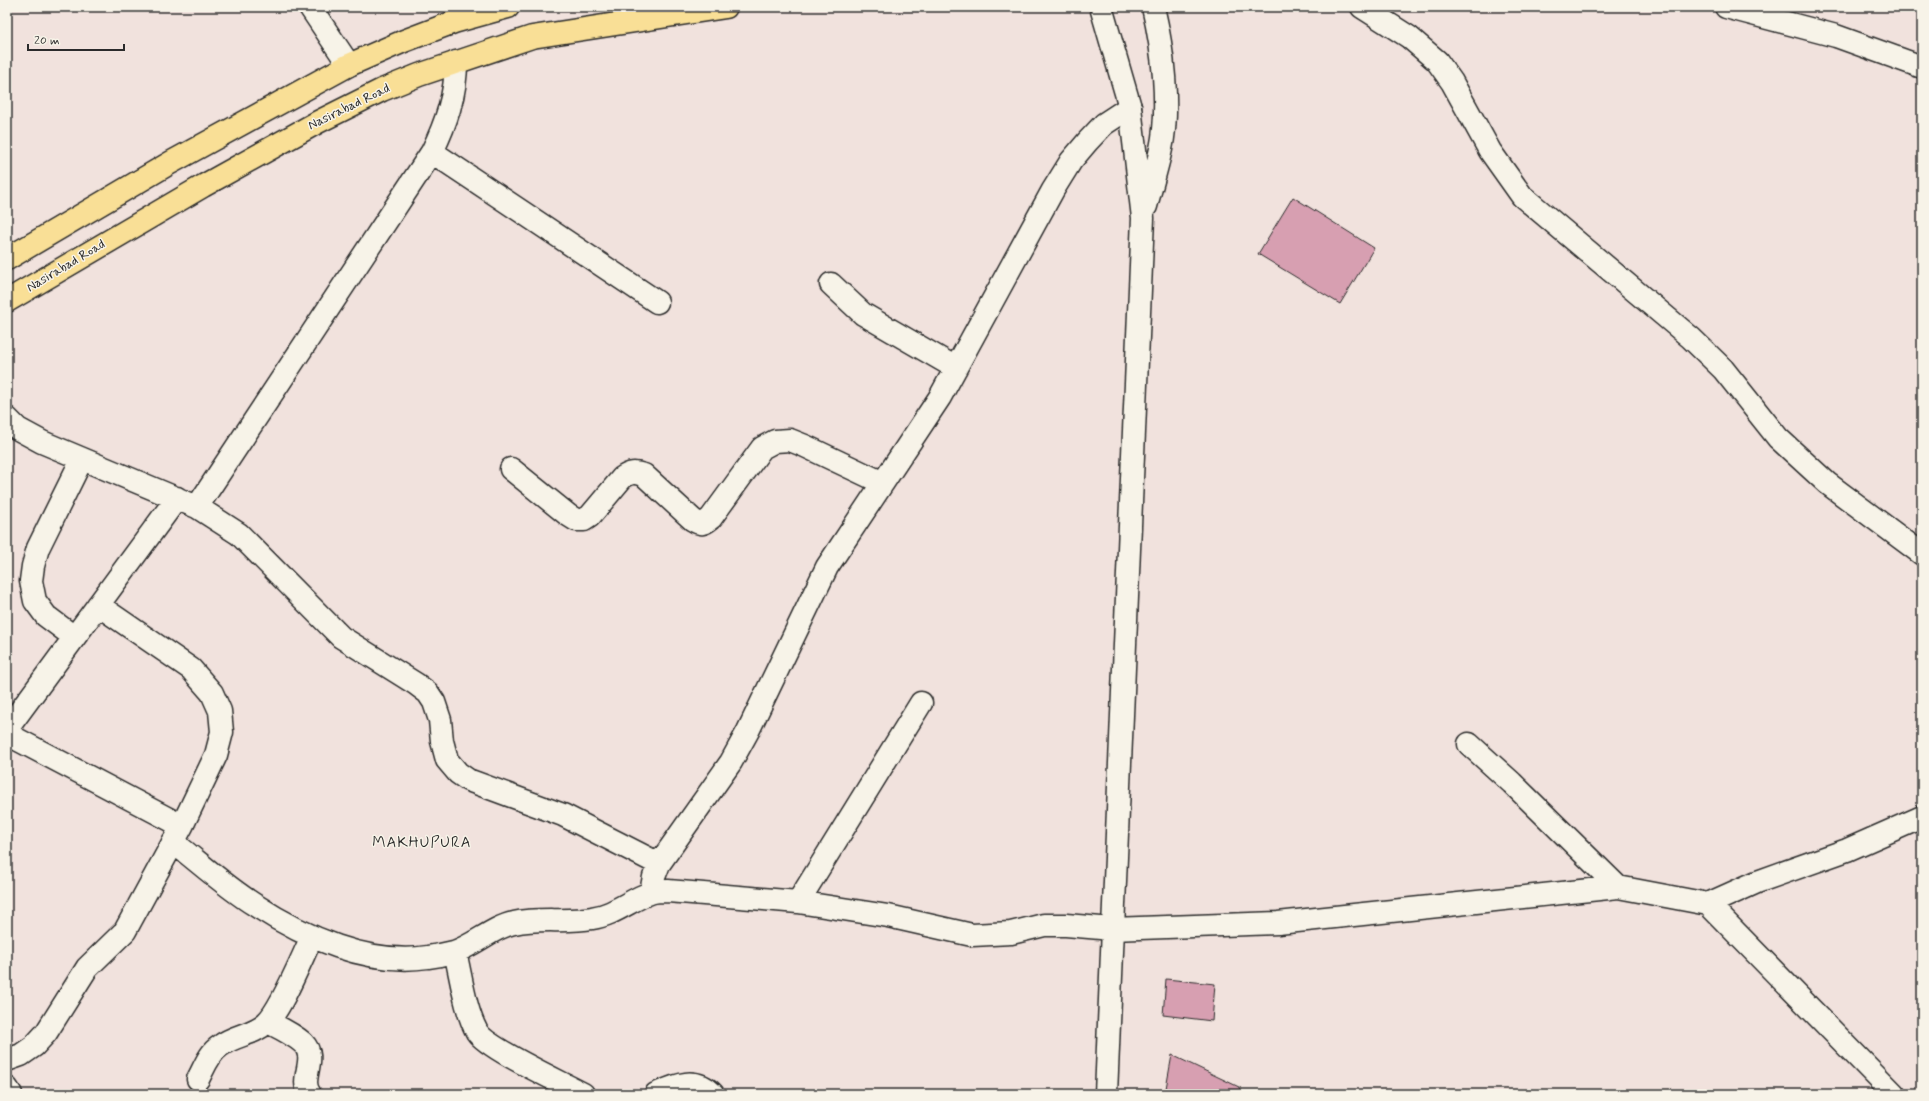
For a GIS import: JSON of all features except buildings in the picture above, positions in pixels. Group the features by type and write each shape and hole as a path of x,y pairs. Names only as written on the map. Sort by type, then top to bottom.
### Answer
{"highway":[{"path":"7,259 170,164 349,65 404,41 454,22 508,7"},
{"name":"Nasirabad Road","path":"7,301 203,186 318,122 382,90 456,62 532,37 726,7"}],"street":[{"path":"310,7 349,65"},
{"path":"1100,7 1130,107 1143,218 1106,1094"},
{"path":"1143,218 1161,148 1165,102 1162,63 1153,7"},
{"path":"1362,7 1409,37 1437,62 1452,82 1490,151 1522,196 1691,338 1723,369 1778,438 1826,483 1922,554"},
{"path":"1726,7 1836,36 1922,67"},
{"path":"197,507 432,152 445,126 452,103 456,78 456,62"},
{"path":"651,892 654,877 659,864 731,762 748,731 826,567 930,414 1053,190 1071,161 1104,124 1130,107"},
{"path":"432,152 657,302"},
{"path":"831,284 863,314 956,368"},
{"path":"7,418 18,429 36,439 197,507 239,534 341,637 428,693 434,702 440,720 442,741 447,760 468,780 586,825 659,864"},
{"path":"511,469 576,520 584,520 590,516 622,478 628,474 636,473 644,475 693,520 699,524 704,523 711,518 762,448 775,441 790,440 883,483"},
{"path":"74,637 46,616 35,601 31,581 32,566 38,548 82,459"},
{"path":"7,729 177,498"},
{"path":"7,1060 34,1046 46,1033 87,968 125,931 178,834 216,755 222,732 220,712 212,693 191,669 98,605"},
{"path":"798,902 921,703"},
{"path":"7,734 178,834 254,905 312,937 375,956 403,958 427,957 455,952 512,923 528,920 572,921 594,918 614,911 651,892 668,891 798,902 888,916 972,936 1011,933 1044,925 1066,925 1112,930 1278,923 1618,887 1708,904 1757,882 1847,850 1922,818"},
{"path":"1469,744 1512,783 1618,887"},
{"path":"1708,904 1894,1094"},
{"path":"198,1079 211,1055 220,1046 258,1030 268,1022 276,1010 312,937"},
{"path":"455,952 471,1020 478,1033 492,1046 583,1094"},
{"path":"268,1022 294,1036 309,1052 310,1064 305,1083 310,1094"},
{"path":"656,1094 676,1085 690,1082 700,1085 713,1094"},
{"path":"7,1088 11,1094"}],"district":[{"name":"MAKHUPURA","path":"422,843"}]}
